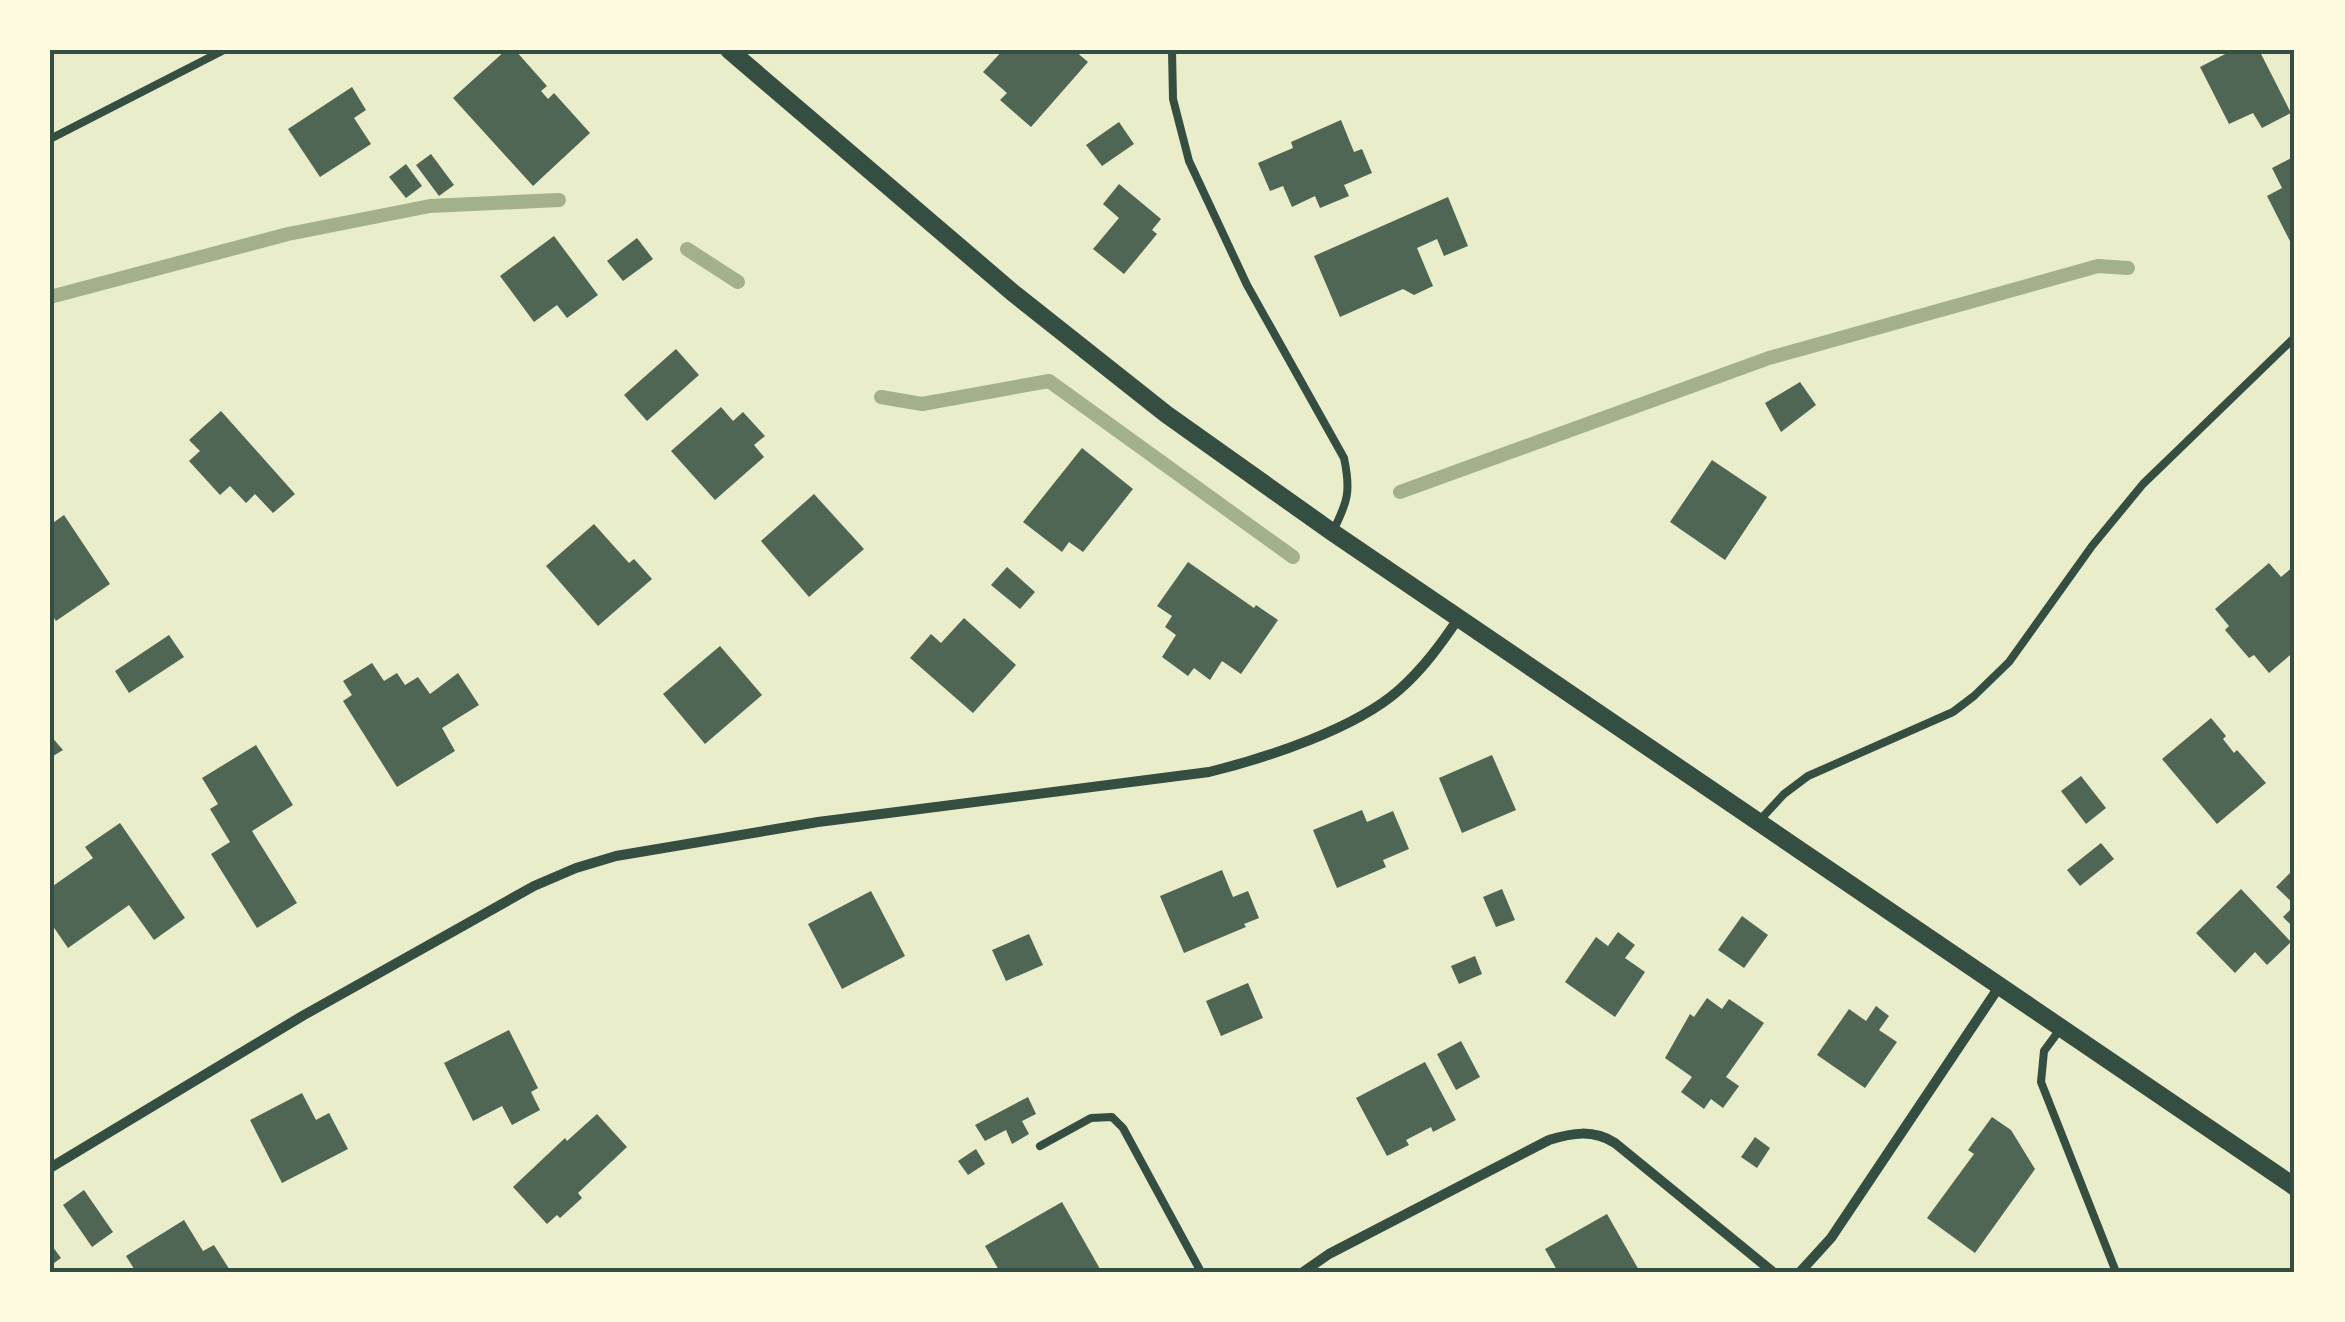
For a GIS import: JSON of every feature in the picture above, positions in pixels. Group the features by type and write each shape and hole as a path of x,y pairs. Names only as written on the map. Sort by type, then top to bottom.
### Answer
{"street":[{"path":"729,50 1085,352 1332,532 2295,1188"},
{"path":"50,1168 304,1015 534,886 576,868 616,856 818,822 1209,772 1238,765 1350,722 1381,704 1424,664 1458,619"},
{"path":"1800,1272 1830,1238 1999,987"},
{"path":"1304,1272 1329,1254 1549,1140 1580,1133 1605,1137 1614,1143 1772,1272"}],"lane":[{"path":"50,140 224,50"},
{"path":"1172,50 1173,99 1190,161 1247,285 1344,458 1350,482 1348,501 1332,532"},
{"path":"1758,822 1784,794 1808,776 1953,712 1974,696 2009,662 2092,546 2143,484 2295,337"},
{"path":"2061,1028 2044,1051 2041,1082 2116,1272"},
{"path":"1040,1146 1091,1118 1112,1118 1124,1128 1201,1272"}],"building":[{"path":"506,50 515,50 547,86 541,91 548,99 554,93 590,133 533,186 453,98"},
{"path":"1003,50 1074,50 1088,62 1031,127 1000,100 1007,93 983,72"},
{"path":"2233,50 2259,50 2291,113 2262,128 2253,113 2229,124 2200,67"},
{"path":"352,87 366,110 354,118 371,144 320,177 288,129"},
{"path":"1341,120 1354,152 1362,149 1372,173 1344,185 1349,196 1320,208 1315,196 1292,207 1283,186 1270,191 1258,163 1293,148 1291,142"},
{"path":"1119,122 1134,144 1102,166 1086,145"},
{"path":"431,154 454,185 439,196 416,165"},
{"path":"2295,156 2295,251 2267,196 2282,188 2272,168"},
{"path":"406,164 422,186 406,198 389,177"},
{"path":"1119,184 1161,219 1152,230 1157,234 1124,274 1093,249 1119,218 1103,204"},
{"path":"1448,197 1468,246 1444,256 1437,239 1417,248 1433,286 1414,295 1403,289 1340,317 1314,256"},
{"path":"554,236 598,295 567,318 557,305 534,322 500,276"},
{"path":"637,238 653,259 623,281 607,261"},
{"path":"676,349 699,375 647,421 624,395"},
{"path":"1800,382 1816,405 1781,432 1765,403"},
{"path":"721,407 733,421 743,412 765,436 754,445 764,457 715,500 671,451"},
{"path":"221,411 295,494 273,513 255,494 246,503 230,486 220,495 189,461 200,451 189,440"},
{"path":"1082,448 1133,489 1083,552 1069,542 1062,552 1023,522"},
{"path":"1712,460 1767,497 1725,560 1670,522"},
{"path":"814,494 864,549 809,597 761,541"},
{"path":"64,515 110,584 56,621 50,612 50,525"},
{"path":"594,524 629,563 634,559 652,579 598,626 546,566"},
{"path":"1188,562 1278,620 1241,674 1222,661 1210,680 1194,668 1188,676 1162,657 1176,635 1165,627 1172,616 1157,606"},
{"path":"2269,563 2281,577 2295,565 2295,651 2269,673 2254,655 2249,658 2225,630 2229,626 2215,609"},
{"path":"1007,567 1035,592 1020,609 991,585"},
{"path":"964,618 1016,665 973,713 910,658 931,634 941,643"},
{"path":"169,635 184,657 129,693 115,671"},
{"path":"720,646 762,695 705,744 663,694"},
{"path":"372,663 384,681 397,673 405,685 418,677 430,694 458,673 479,705 442,728 455,751 397,787 343,701 352,695 343,681"},
{"path":"2211,718 2234,753 2237,750 2266,783 2217,824 2162,759"},
{"path":"50,735 63,750 50,758"},
{"path":"256,745 293,805 252,831 297,903 257,928 211,854 230,842 210,809 218,804 202,778"},
{"path":"1492,755 1516,810 1462,833 1439,778"},
{"path":"2081,776 2106,808 2086,824 2061,791"},
{"path":"1362,810 1367,822 1393,811 1409,849 1383,860 1386,867 1337,888 1313,830"},
{"path":"120,823 185,918 154,940 129,905 68,948 50,922 50,888 93,858 85,847"},
{"path":"2101,843 2114,859 2080,886 2067,870"},
{"path":"1222,870 1233,897 1248,891 1259,918 1184,953 1160,896"},
{"path":"2291,872 2295,876 2295,905 2276,887"},
{"path":"1502,889 1515,920 1496,927 1483,897"},
{"path":"2241,889 2291,942 2267,965 2255,952 2235,973 2196,933"},
{"path":"871,891 905,956 842,989 808,924"},
{"path":"2295,905 2295,929 2283,917"},
{"path":"1742,916 1768,935 1744,968 1718,950"},
{"path":"1618,932 1635,945 1625,958 1645,972 1615,1017 1565,982 1596,937 1608,946"},
{"path":"1029,934 1043,965 1006,981 992,950"},
{"path":"1475,956 1482,974 1459,984 1451,966"},
{"path":"1248,983 1263,1018 1221,1036 1206,1001"},
{"path":"1707,998 1722,1009 1729,999 1764,1023 1726,1077 1739,1086 1723,1108 1711,1099 1704,1109 1681,1092 1692,1077 1665,1058 1690,1014 1694,1017"},
{"path":"1876,1006 1889,1016 1879,1030 1897,1042 1865,1088 1817,1055 1849,1009 1866,1021"},
{"path":"509,1030 538,1088 531,1092 540,1110 512,1125 502,1106 473,1121 444,1063"},
{"path":"1461,1041 1480,1077 1456,1090 1437,1054"},
{"path":"1425,1062 1456,1120 1406,1140 1409,1145 1387,1156 1356,1098"},
{"path":"302,1093 316,1120 329,1113 348,1149 282,1183 250,1120"},
{"path":"1028,1097 1036,1114 1022,1121 1029,1134 1012,1144 1006,1130 985,1141 975,1125"},
{"path":"597,1114 627,1147 578,1193 582,1198 547,1224 513,1187"},
{"path":"1992,1117 2011,1130 2035,1169 1975,1253 1927,1218 1974,1154 1968,1150"},
{"path":"1755,1137 1770,1148 1757,1168 1741,1157"},
{"path":"976,1149 985,1164 968,1175 958,1161"},
{"path":"84,1190 113,1232 92,1247 63,1205"},
{"path":"1062,1202 1100,1269 1000,1272 985,1246"},
{"path":"1607,1214 1640,1272 1558,1272 1545,1249"},
{"path":"184,1220 203,1251 214,1245 231,1272 136,1272 126,1256"},
{"path":"50,1243 61,1258 50,1266"}],"waterway":[{"path":"50,297 288,234 430,206 559,200"},
{"path":"687,249 738,282"},
{"path":"1400,492 1769,358 2098,266 2128,268"},
{"path":"881,397 922,404 1049,381 1293,557"}]}
